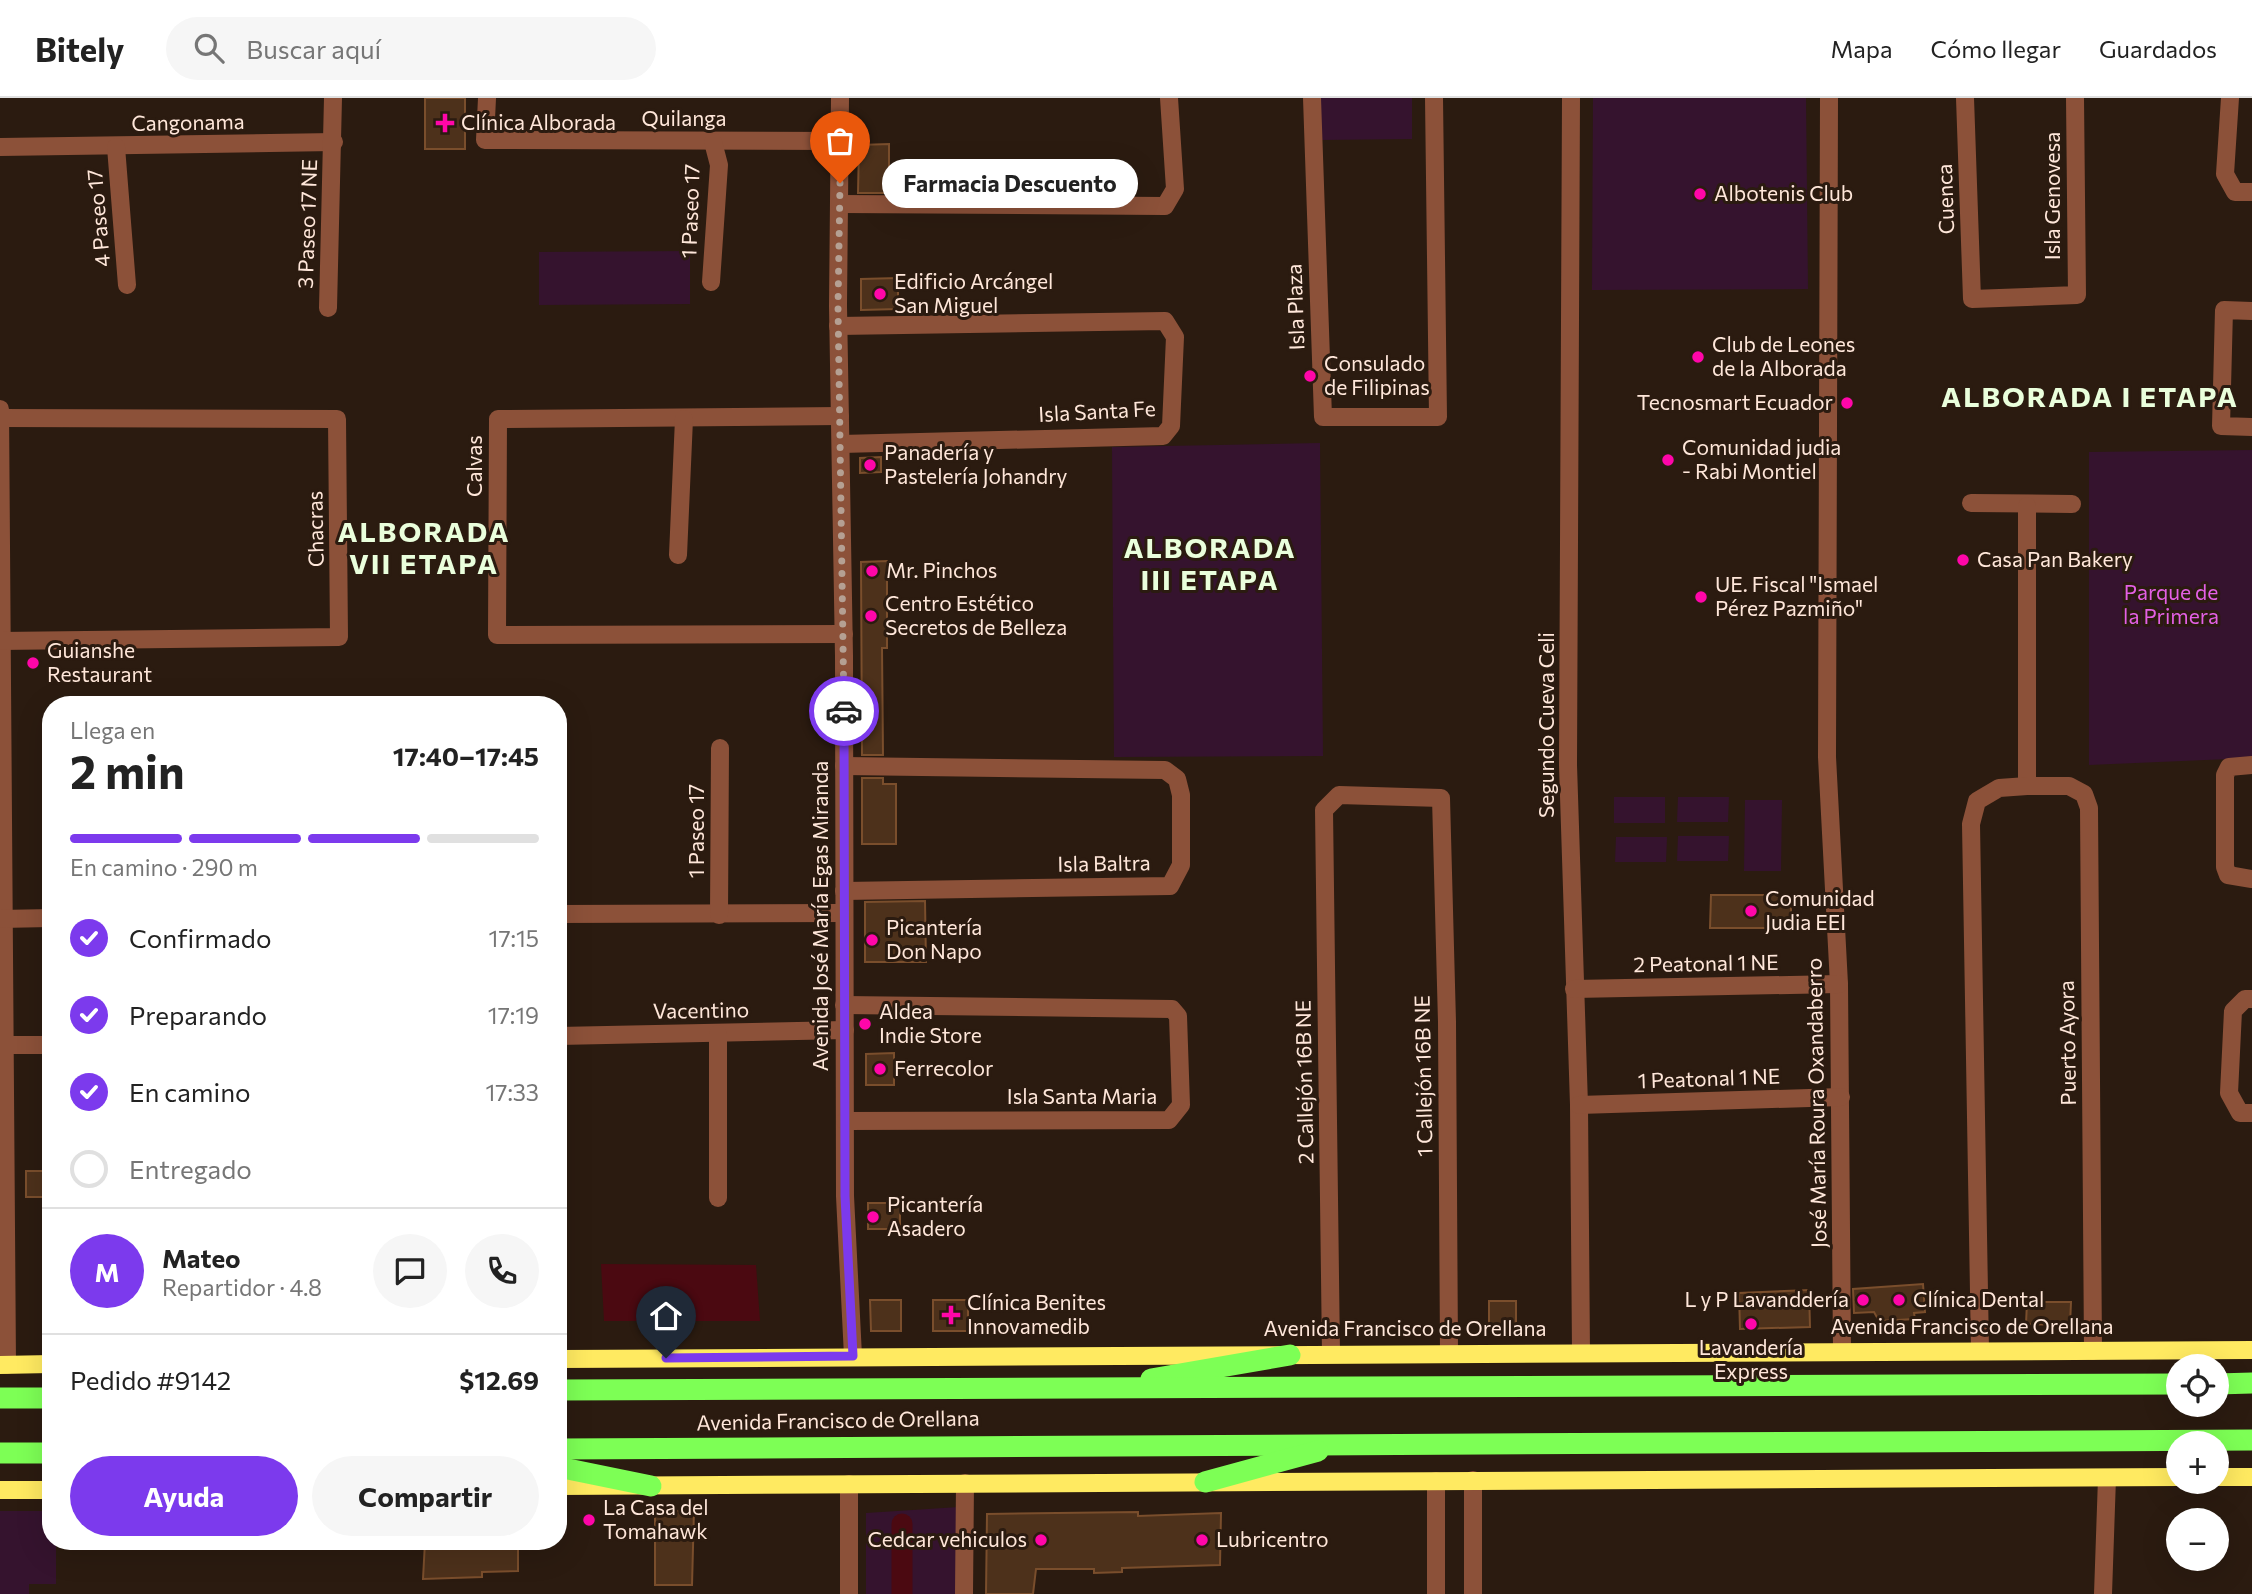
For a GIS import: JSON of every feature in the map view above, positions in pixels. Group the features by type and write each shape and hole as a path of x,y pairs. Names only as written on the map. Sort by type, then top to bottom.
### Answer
{"highway":[{"path":"1089,1389 1290,1355"},
{"path":"2229,1384 2252,1383"},
{"name":"Avenida Francisco de Orellana","path":"567,1389 2166,1384"},
{"path":"0,1398 42,1398"},
{"name":"Avenida Francisco de Orellana","path":"567,1449 2252,1440"},
{"path":"1205,1482 1347,1443"},
{"path":"0,1453 42,1452"},
{"path":"567,1469 651,1486"}],"main road":[{"name":"Avenida Francisco de Orellana","path":"567,1359 2252,1350"},
{"path":"3,1365 42,1364"},
{"path":"567,1486 2166,1477"},
{"path":"2229,1477 2252,1477"},
{"path":"0,1490 42,1490"}],"street":[{"path":"332,98 334,142"},
{"name":"Quilanga","path":"486,98 485,140 840,142"},
{"name":"Avenida José María Egas Miranda","path":"840,98 838,326 844,635 845,1121 853,1356"},
{"path":"841,204 1165,206 1175,189 1169,98"},
{"name":"Isla Plaza","path":"1311,98 1323,417 1438,417 1434,98"},
{"name":"Segundo Cueva Celi","path":"1571,98 1568,765 1579,1105 1581,1353"},
{"name":"José María Roura Oxandaberro","path":"1829,98 1827,757 1839,984 1842,1352"},
{"name":"Cuenca","path":"1965,98 1972,299 2077,295"},
{"name":"Isla Genovesa","path":"2076,98 2077,295"},
{"path":"2230,98 2225,174 2235,192 2252,192"},
{"name":"Cangonama","path":"0,147 334,142"},
{"name":"3 Paseo 17 NE","path":"328,308 334,142"},
{"name":"1 Paseo 17","path":"711,282 719,165 713,142"},
{"name":"4 Paseo 17","path":"116,147 127,285"},
{"path":"2252,311 2224,310 2221,426 2252,427"},
{"name":"Isla Santa Fe","path":"838,326 1165,321 1175,337 1171,426 1163,436 841,444"},
{"path":"0,408 3,1365"},
{"name":"Calvas","path":"840,416 498,419 497,635 844,635"},
{"name":"Chacras","path":"0,418 337,419 340,573 338,637 1,640"},
{"path":"678,555 684,419"},
{"path":"1971,503 2027,506 2072,504"},
{"path":"2027,506 2027,786"},
{"name":"1 Paseo 17","path":"719,915 720,748"},
{"path":"2252,765 2229,767 2225,775 2225,867 2228,875 2252,879"},
{"name":"Isla Baltra","path":"844,766 1165,770 1177,779 1181,795 1181,865 1170,886 844,891"},
{"name":"Puerto Ayora","path":"1980,1351 1971,824 1977,801 1998,788 2069,786 2084,794 2089,808 2093,1351"},
{"name":"1 Callejón 16B NE","path":"1324,810 1339,795 1441,798 1447,1022 1448,1353"},
{"name":"2 Callejón 16B NE","path":"1324,810 1331,1354"},
{"path":"567,914 844,913"},
{"path":"2,919 42,918"},
{"name":"2 Peatonal 1 NE","path":"1574,989 1839,984"},
{"path":"2252,999 2245,999 2233,1011 2229,1093 2241,1114 2252,1114"},
{"name":"Isla Santa Maria","path":"844,1005 1172,1009 1178,1016 1181,1105 1169,1120 845,1121"},
{"name":"Vacentino","path":"567,1036 845,1030"},
{"path":"718,1034 718,1198"},
{"path":"3,1045 42,1045"},
{"name":"1 Peatonal 1 NE","path":"1579,1105 1841,1097"},
{"path":"2103,1594 2107,1478"},
{"path":"1473,1480 1473,1594"},
{"path":"1436,1481 1436,1594"},
{"path":"964,1594 965,1483"},
{"path":"849,1484 849,1594"}],"green space":[{"path":"1320,98 1412,98 1412,139 1320,140"},
{"name":"Albotenis Club","path":"1593,98 1806,98 1808,289 1592,290"},
{"path":"690,251 690,304 539,305 539,252"},
{"path":"1320,443 1323,756 1114,757 1112,447"},
{"name":"Parque de la Primera","path":"2252,450 2252,758 2089,765 2089,452"},
{"path":"1614,797 1665,797 1665,823 1614,823"},
{"path":"1678,797 1729,797 1728,822 1677,822"},
{"path":"1745,800 1782,800 1781,871 1744,871"},
{"path":"1678,836 1729,836 1728,861 1677,861"},
{"path":"1616,837 1667,837 1666,862 1615,862"},
{"path":"959,1507 957,1594 866,1594 866,1513"},
{"path":"0,1511 42,1511 42,1550 56,1550 56,1584 29,1584 29,1594 0,1594"}],"shaded area":[{"path":"601,1264 756,1265 760,1321 604,1321"}],"building":[{"name":"Clínica Alborada","path":"425,98 465,98 465,149 425,149"},
{"path":"889,144 889,193 858,193 859,145"},
{"name":"Edificio Arcángel San Miguel","path":"898,278 898,309 861,310 861,279"},
{"name":"Panadería y Pastelería Johandry","path":"881,457 881,472 860,473 860,458"},
{"path":"887,561 887,648 882,648 883,755 862,755 861,562"},
{"path":"862,778 883,778 883,784 896,784 896,844 862,844"},
{"name":"Comunidad Judia EEI","path":"1711,895 1791,895 1791,928 1710,928"},
{"path":"925,901 926,962 865,962 865,902"},
{"name":"Ferrecolor","path":"894,1053 894,1085 866,1085 866,1054"},
{"path":"26,1171 42,1171 42,1197 26,1197"},
{"path":"868,1203 900,1203 900,1229 868,1229"},
{"name":"Clínica Dental","path":"1923,1284 1925,1312 1914,1313 1915,1319 1879,1321 1874,1312 1854,1313 1853,1289"},
{"path":"1809,1290 1810,1327 1740,1329 1739,1293"},
{"path":"870,1300 901,1300 901,1331 871,1331"},
{"name":"Clínica Benites Innovamedib","path":"933,1300 968,1300 968,1331 933,1331"},
{"path":"1489,1301 1516,1301 1516,1324 1489,1325"},
{"path":"2027,1302 2071,1302 2070,1325 2026,1324"},
{"path":"694,1510 692,1585 655,1585 655,1512"},
{"path":"1138,1512 1138,1516 1221,1513 1220,1565 1122,1568 1122,1572 1094,1573 1094,1569 1036,1569 1033,1594 986,1594 987,1514"},
{"path":"425,1550 518,1550 518,1571 482,1572 482,1577 423,1579"}],"waterway":[{"path":"902,1524 902,1594"}],"way so far":[{"path":"840,183 838,306 844,711"}],"place":[{"name":"Clínica Alborada","path":"445,123"},
{"name":"Farmacia Descuento","path":"840,183"},
{"name":"Albotenis Club","path":"1700,194"},
{"name":"Edificio Arcángel San Miguel","path":"880,294"},
{"name":"Club de Leones de la Alborada","path":"1698,357"},
{"name":"Consulado de Filipinas","path":"1310,376"},
{"name":"Tecnosmart Ecuador","path":"1847,403"},
{"name":"Comunidad judia - Rabi Montiel","path":"1668,460"},
{"name":"Panadería y Pastelería Johandry","path":"870,465"},
{"name":"Casa Pan Bakery","path":"1963,560"},
{"name":"Mr. Pinchos","path":"872,571"},
{"name":"UE. Fiscal \"Ismael Pérez Pazmiño\"","path":"1701,597"},
{"name":"Centro Estético Secretos de Belleza","path":"871,616"},
{"name":"Guianshe Restaurant","path":"33,663"},
{"name":"Comunidad Judia EEI","path":"1751,911"},
{"name":"Picantería Don Napo","path":"872,940"},
{"name":"Aldea Indie Store","path":"865,1024"},
{"name":"Ferrecolor","path":"880,1069"},
{"name":"Picantería Asadero","path":"873,1217"},
{"name":"L y P Lavanddería","path":"1863,1300"},
{"name":"Clínica Dental","path":"1899,1300"},
{"name":"Clínica Benites Innovamedib","path":"951,1315"},
{"name":"Lavandería Express","path":"1751,1324"},
{"name":"La Casa del Tomahawk","path":"589,1520"},
{"name":"Cedcar vehiculos","path":"1041,1540"},
{"name":"Lubricentro","path":"1202,1540"}],"district":[{"name":"ALBORADA I ETAPA","path":"2090,397"},
{"name":"ALBORADA VII ETAPA","path":"424,548"},
{"name":"ALBORADA III ETAPA","path":"1210,564"}],"route":[{"path":"666,1358 853,1356 845,1196 844,711"}]}
